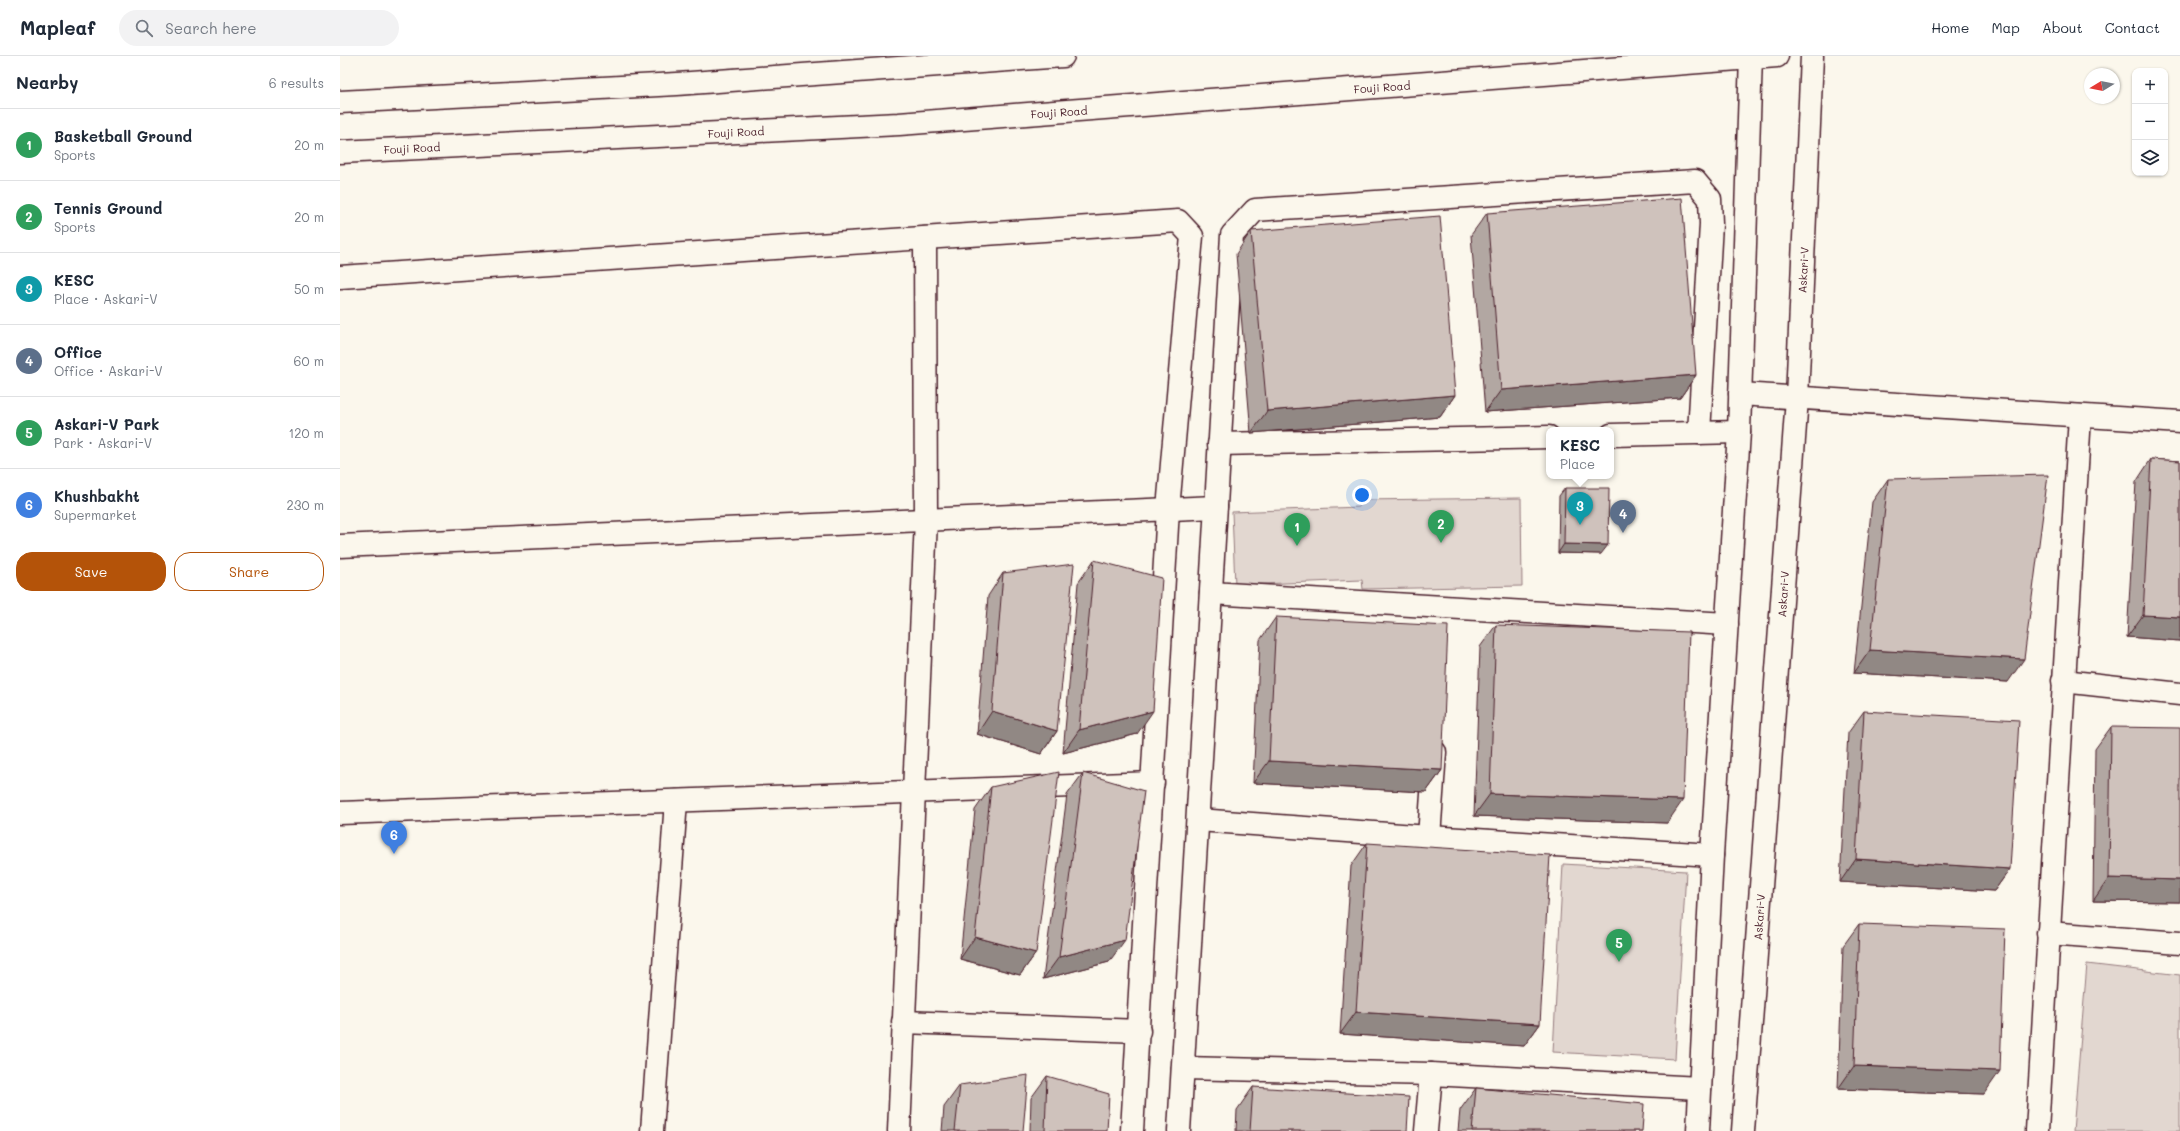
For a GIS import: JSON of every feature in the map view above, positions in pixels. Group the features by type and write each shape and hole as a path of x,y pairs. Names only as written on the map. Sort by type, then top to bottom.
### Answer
{"street":[{"path":"340,102 670,85 884,63 1063,56"},
{"name":"Fouji Road","path":"340,152 899,124 1777,56"},
{"name":"Askari-V","path":"1743,1131 1797,398 1812,56"},
{"path":"1698,1131 1712,855 1739,432 1751,57"},
{"path":"1179,1131 1232,235 1254,210 1695,181 1710,199 1712,224 1699,433"},
{"path":"340,277 1178,221 1183,226 1192,236 1168,509 1139,1031 1132,1131"},
{"path":"899,1131 926,520 925,238"},
{"path":"1740,394 2180,422"},
{"path":"2037,1131 2080,416"},
{"path":"1614,435 1739,432"},
{"path":"1220,444 1546,437"},
{"path":"340,546 1216,507"},
{"path":"1211,593 1727,624"},
{"path":"1444,631 1446,607"},
{"path":"2063,681 2180,694"},
{"path":"1429,837 1437,734"},
{"path":"340,813 1153,783"},
{"path":"652,1131 676,801"},
{"path":"1198,820 1429,837 1712,855"},
{"path":"2048,933 2180,943"},
{"path":"903,1022 1139,1031"},
{"path":"1183,1068 1430,1074 1700,1088"},
{"path":"1426,1131 1430,1074"}],"shaded area":[{"path":"1521,498 1522,586 1363,589 1362,580 1235,585 1232,512 1359,507 1359,500"},
{"path":"1563,864 1686,871 1675,1059 1553,1052"},
{"path":"2087,964 2180,975 2180,1131 2073,1131"}],"building":[{"path":"1682,198 1696,375 1501,390 1487,213"},
{"path":"1440,216 1455,395 1267,411 1251,231"},
{"path":"2151,459 2180,461 2180,617 2143,615"},
{"path":"2048,475 2024,659 1870,650 1888,479"},
{"path":"1565,488 1609,488 1608,545 1564,544"},
{"path":"1094,560 1162,578 1153,711 1079,730"},
{"path":"1074,564 1057,731 992,711 1003,573"},
{"path":"1276,617 1448,626 1442,770 1269,761"},
{"path":"1496,625 1689,632 1683,800 1490,794"},
{"path":"1864,711 2019,720 2010,869 1856,859"},
{"path":"2111,727 2180,728 2180,880 2109,878"},
{"path":"1059,772 1036,953 975,937 991,787"},
{"path":"1083,773 1144,791 1125,940 1059,957"},
{"path":"1367,843 1550,855 1540,1024 1356,1012"},
{"path":"1859,924 2005,929 2000,1071 1854,1066"},
{"path":"1028,1075 1023,1131 955,1131 960,1085"},
{"path":"1047,1076 1109,1094 1107,1131 1045,1131"},
{"path":"1253,1087 1409,1097 1407,1131 1250,1131"},
{"path":"1476,1088 1644,1104 1642,1131 1472,1131"}],"place":[{"name":"KESC","path":"1580,525"},
{"name":"Office","path":"1623,533"},
{"name":"Tennis Ground","path":"1441,543"},
{"name":"Basketball Ground","path":"1297,546"},
{"name":"Khushbakht","path":"394,854"},
{"name":"Askari-V Park","path":"1619,962"}]}
